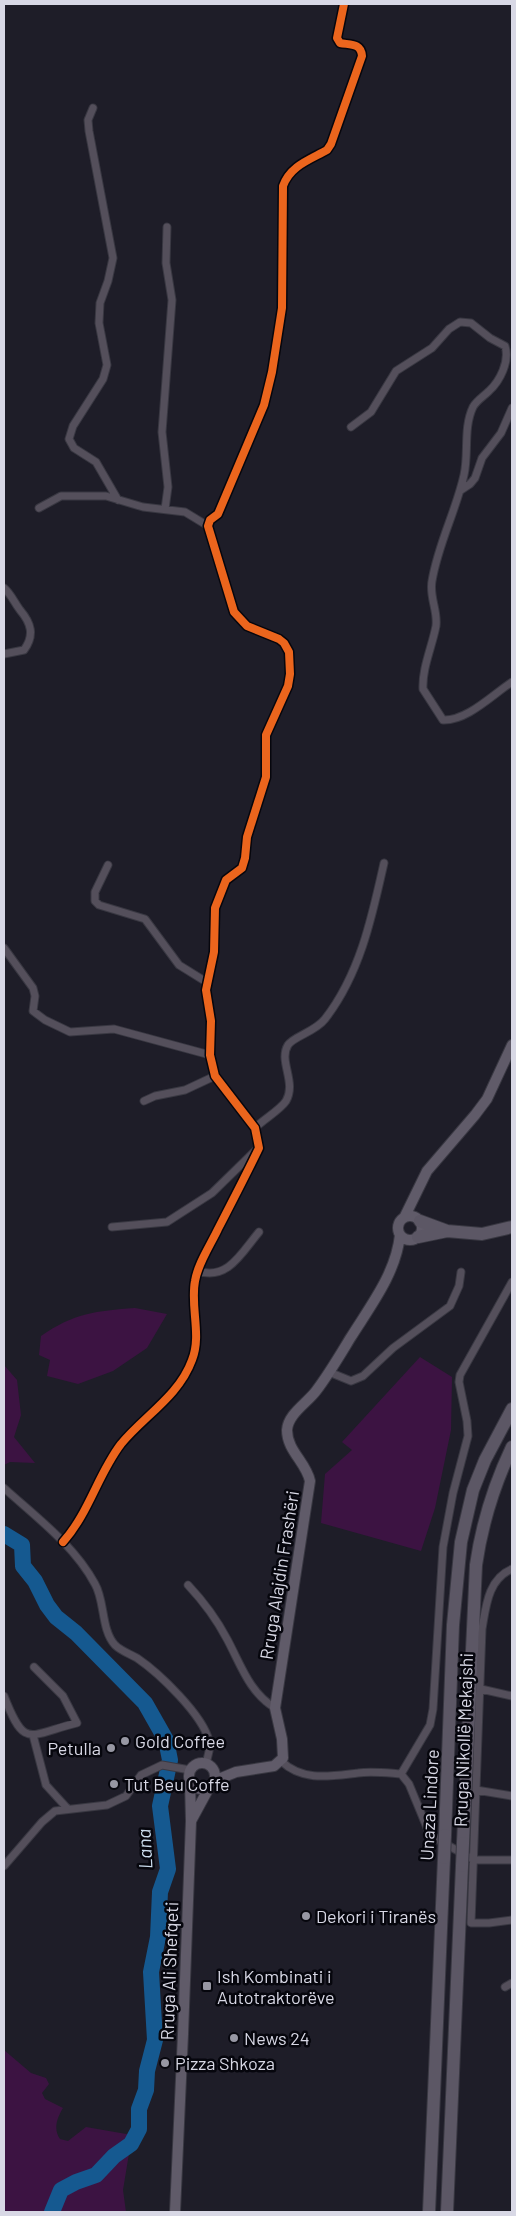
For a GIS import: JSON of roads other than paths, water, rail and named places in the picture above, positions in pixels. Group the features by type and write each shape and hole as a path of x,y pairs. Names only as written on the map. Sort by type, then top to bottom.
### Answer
{"highway":[{"path":"413,1218 447,1231 482,1234 512,1227"},
{"path":"414,1238 447,1231"},
{"path":"473,1490 474,1480 481,1462 512,1403"},
{"name":"Unaza Lindore","path":"429,2212 453,1625 461,1542 473,1490 485,1460 512,1409"},
{"name":"Unaza Lindore","path":"447,2212 476,1565 481,1530 486,1512 512,1446"}],"main road":[{"name":"Rruga Alajdin Frashëri","path":"398,1252 422,1232 413,1218 416,1196 427,1171 481,1108 512,1045"},
{"name":"Rruga Alajdin Frashëri","path":"281,1761 284,1748 275,1708 310,1481 308,1473 289,1442 287,1427 290,1419 316,1391 329,1372 388,1276 398,1252 400,1235 398,1224 413,1218"},
{"path":"400,1235 414,1238"},
{"path":"236,1772 197,1763 190,1770 190,1782 197,1788 212,1784 236,1772 274,1766 281,1761"},
{"path":"210,1766 212,1784"},
{"name":"Rruga Ali Shefqeti","path":"175,2212 191,1821 190,1782"},
{"name":"Rruga Ali Shefqeti","path":"191,1821 212,1784"}],"street":[{"path":"63,1542 81,1518 112,1456 122,1443 178,1385 192,1362 196,1340 193,1299 198,1271 259,1148 255,1128 215,1076 210,1055 211,1021 206,1000 214,952 215,908 226,880 242,868 245,858 247,837 266,777 266,735 288,686 290,674 289,652 279,638 247,626 234,612 208,526 210,520 218,514 264,406 272,372 282,308 282,186 286,176 293,168 327,150 331,144 362,56 358,46 340,43 337,38 344,4"},
{"path":"92,108 88,120 89,131 113,258 108,281 100,303 100,324 107,365 103,378 73,426 69,439 74,448 96,462 118,500"},
{"path":"165,509 168,487 162,432 172,300 166,263 167,227"},
{"path":"351,427 371,412 396,371 412,358 432,348 454,325 460,322 471,323 490,338 505,346 507,353 505,366 497,382 474,406 468,426 465,472 461,490 443,539 431,583 431,593 437,614 423,689 438,716 442,720 450,720 467,714 512,682"},
{"path":"461,490 475,478 482,458 501,433 512,408"},
{"path":"39,508 61,496 91,494 106,496 143,507 185,512 208,526"},
{"path":"4,588 11,594 27,617 31,634 30,643 24,650 14,654 4,654"},
{"path":"255,1128 287,1100 290,1080 286,1051 289,1044 306,1035 326,1018 356,965 371,921 384,863"},
{"path":"108,865 94,892 95,901 99,905 145,920 179,965 208,983"},
{"path":"4,948 33,988 35,996 33,1011 45,1020 70,1032 114,1029 210,1055"},
{"path":"144,1101 155,1096 185,1090 215,1076"},
{"path":"112,1227 167,1222 212,1193 259,1148"},
{"path":"198,1271 208,1275 228,1268 259,1232"},
{"path":"329,1372 350,1380 362,1376 393,1348 450,1306 459,1286 461,1272"},
{"path":"401,1774 430,1726 433,1709 443,1547 468,1436 459,1382 460,1375 512,1282"},
{"path":"4,1488 63,1542 95,1583 110,1636 115,1645 150,1668 197,1719 209,1739 210,1766"},
{"name":"Rruga Nikollë Mekajshi","path":"512,1569 502,1574 492,1585 482,1629 471,1923 489,1924 512,1920"},
{"path":"188,1585 216,1620 243,1674 266,1703 275,1708"},
{"path":"4,1696 16,1725 25,1734 33,1735 77,1723 63,1696 34,1667"},
{"path":"481,1689 512,1696"},
{"path":"33,1735 46,1784 67,1808"},
{"path":"281,1761 298,1772 319,1777 359,1773 401,1774 409,1784 428,1830 435,1838 474,1860 512,1860"},
{"path":"4,1866 47,1817 67,1808 89,1809 107,1806 120,1800 131,1790 141,1775 162,1765 174,1769 190,1770"},
{"path":"476,1790 512,1796"},
{"path":"504,1987 512,1983"}],"waterway":[{"name":"Lana","path":"4,1534 22,1545 23,1566 35,1581 47,1605 56,1617 76,1633 145,1703 166,1740 170,1760 160,1806 168,1869 160,1892 158,1937 151,1972 155,2040 147,2071 146,2090 139,2109 139,2129 131,2144 114,2156 96,2175 61,2190 52,2212"}],"place":[{"name":"Gold Coffee","path":"125,1741"},
{"name":"Petulla","path":"111,1748"},
{"name":"Tut Beu Coffe","path":"114,1784"},
{"name":"Dekori i Tiranës","path":"306,1916"},
{"name":"Ish Kombinati i Autotraktorëve","path":"207,1986"},
{"name":"News 24","path":"234,2038"},
{"name":"Pizza Shkoza","path":"165,2063"}]}
